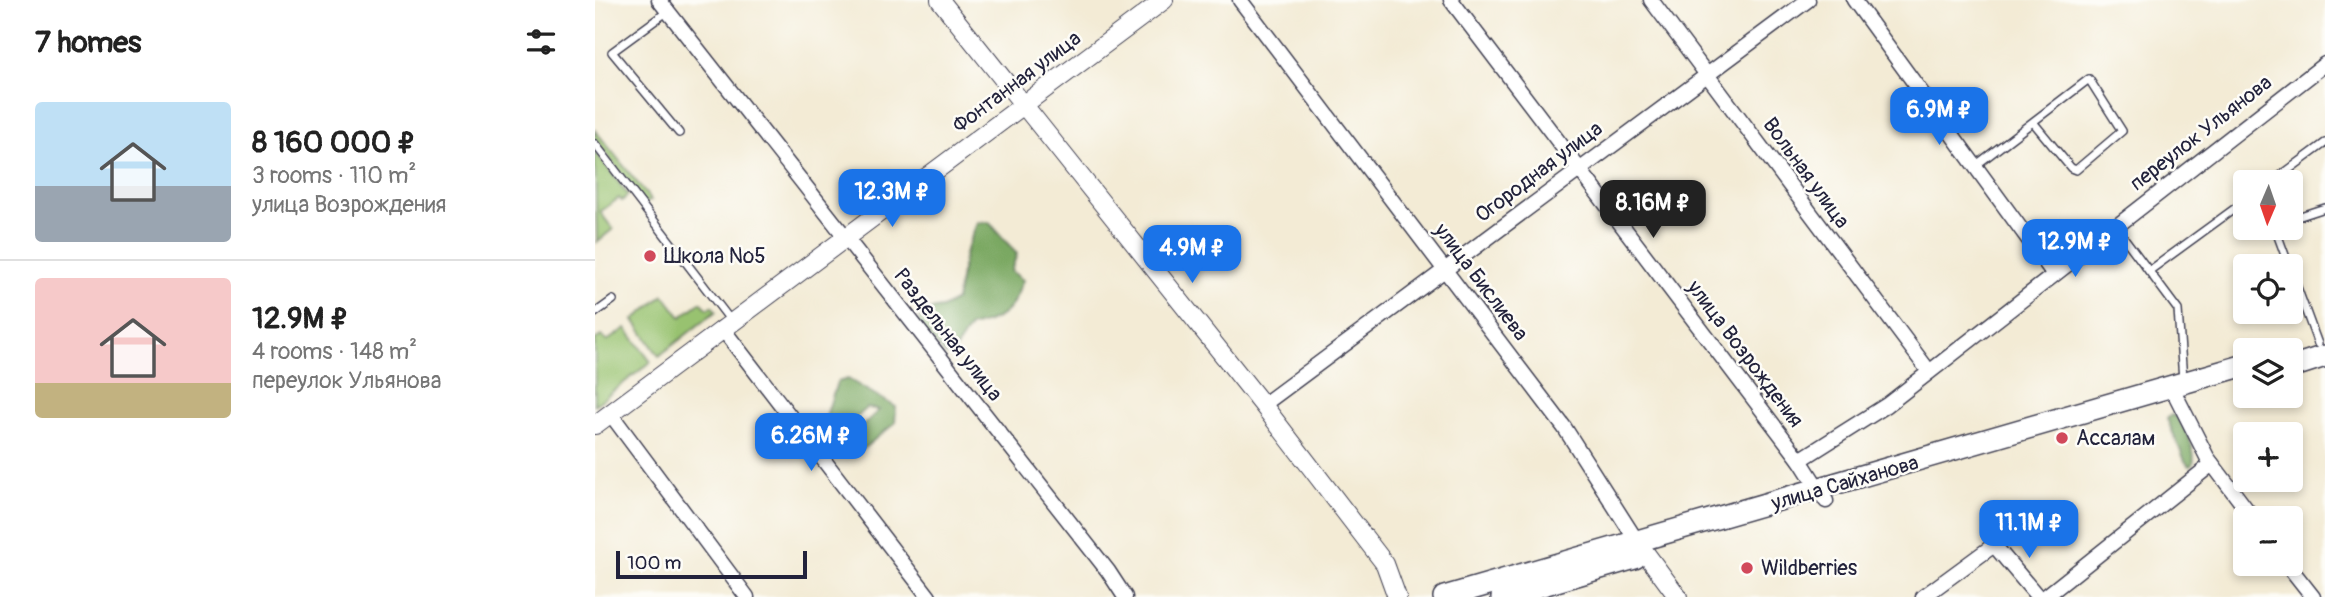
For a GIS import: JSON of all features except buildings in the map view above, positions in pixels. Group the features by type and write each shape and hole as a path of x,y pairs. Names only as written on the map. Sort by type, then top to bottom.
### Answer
{"main road":[{"path":"2303,350 2323,347"},
{"path":"2303,359 2323,347"},
{"name":"улица Сайханова","path":"1502,597 1642,549 2177,391 2233,370"},
{"name":"улица Сайханова","path":"2177,391 2233,382"},
{"name":"улица Сайханова","path":"1444,597 1642,549"}],"street":[{"path":"940,0 1263,405 1385,564 1397,597"},
{"name":"Фонтанная улица","path":"595,425 1164,0"},
{"name":"улица Бислиева","path":"1240,0 1564,427 1642,549 1678,597"},
{"name":"улица Возрождения","path":"1451,0 1576,169 1800,460 1823,496"},
{"name":"Вольная улица","path":"1651,0 1928,370"},
{"name":"Огородная улица","path":"1263,405 1576,169 1808,0"},
{"path":"1854,0 2053,273"},
{"name":"Раздельная улица","path":"663,6 1125,597"},
{"name":"переулок Ульянова","path":"1800,460 1887,405 1928,370 2325,64"},
{"path":"727,325 929,597"},
{"path":"2177,391 2212,464 2244,506"},
{"path":"610,413 747,597"},
{"path":"2045,597 2212,464"},
{"path":"1923,597 1994,545 2038,597"},
{"path":"2296,576 2313,597"}],"lane":[{"path":"663,6 612,52 679,133"},
{"path":"1975,166 2089,79 2122,131 2076,170 2071,168 2033,122"},
{"path":"595,144 727,325"},
{"path":"2289,170 2325,144"},
{"path":"2303,215 2325,208"},
{"path":"2149,271 2233,210"},
{"path":"2115,226 2178,310 2177,391"},
{"path":"595,313 613,300"},
{"path":"2303,300 2323,347"}],"green space":[{"path":"595,130 651,200 645,204 595,140"},
{"path":"595,151 628,195 622,201 619,198 600,212 613,229 597,242"},
{"path":"989,222 1017,254 1011,271 1023,280 1015,300 1005,312 991,321 970,327 956,348 946,355 917,324 923,311 942,308 956,300 965,254 977,223"},
{"path":"664,295 681,317 701,302 708,309 712,306 716,311 659,356 634,320"},
{"path":"626,328 651,362 595,405 595,340 601,336 607,341"},
{"path":"848,379 896,407 895,423 858,453 849,452 842,446 879,410 867,408 840,432 820,435 837,382"},
{"path":"2171,415 2176,416 2189,439 2193,465 2189,466 2185,461 2167,419"}],"place":[{"name":"Школа №5","path":"650,256"},
{"name":"Ассалам","path":"2062,438"},
{"name":"Wildberries","path":"1747,568"}]}
